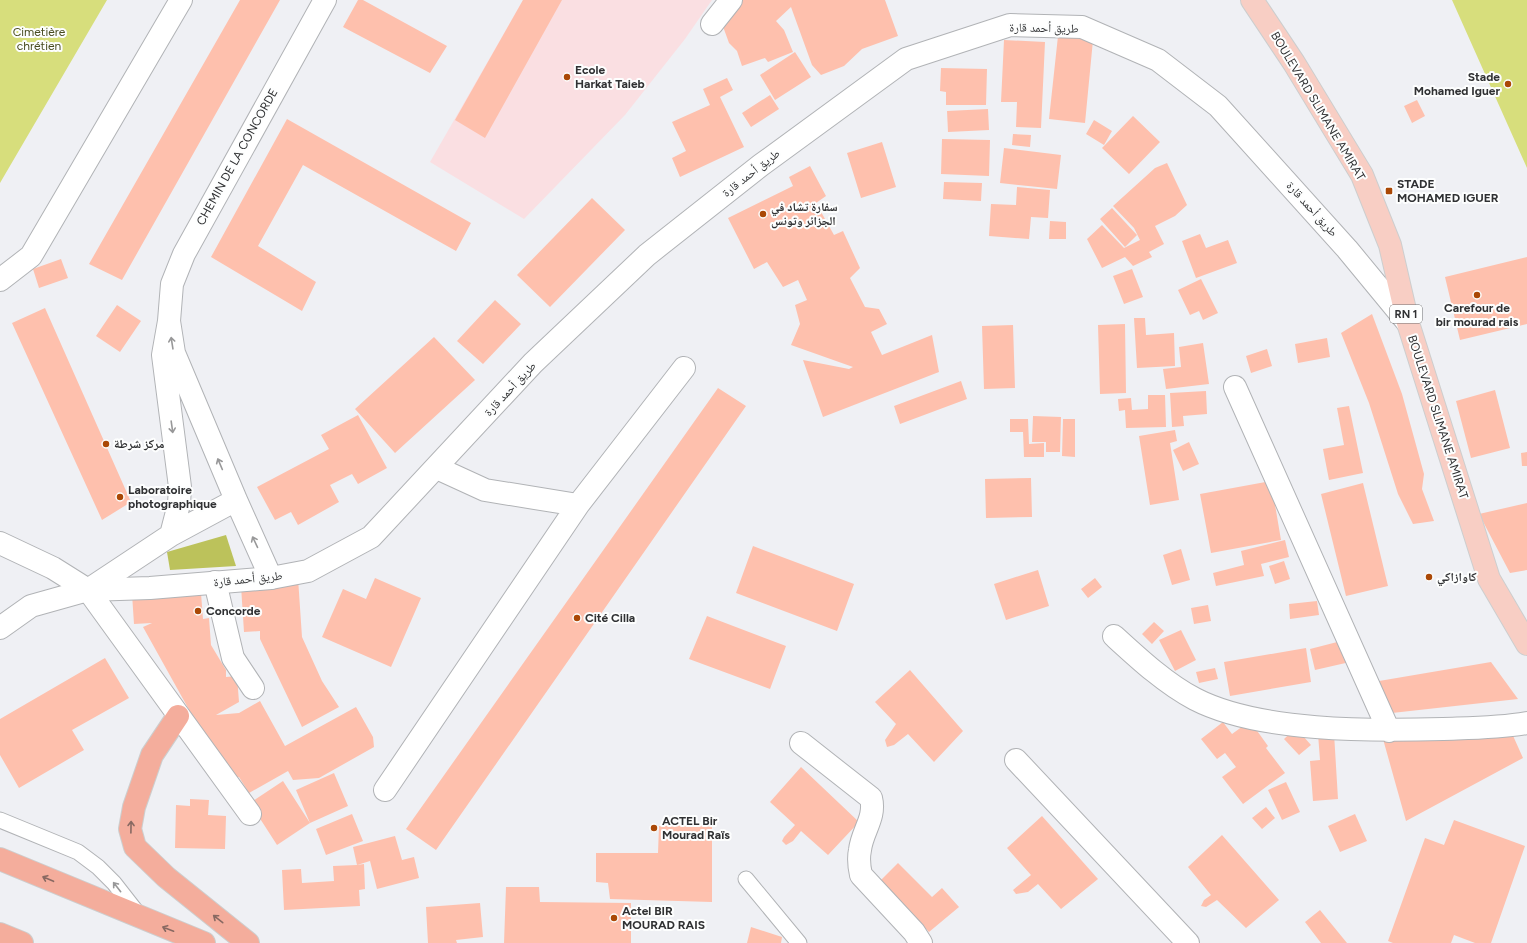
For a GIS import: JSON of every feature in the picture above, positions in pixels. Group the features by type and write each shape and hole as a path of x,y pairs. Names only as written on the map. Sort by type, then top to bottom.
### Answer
{"highway":[{"path":"178,716 152,755 134,807 130,829 135,847 166,877 248,943"},
{"path":"0,859 140,918 204,943"},
{"path":"0,934 22,943"}],"main road":[{"name":"BOULEVARD SLIMANE AMIRAT","path":"1252,0 1294,63 1362,175 1390,245 1408,323 1490,579 1527,644"}],"street":[{"path":"0,280 31,256 181,0"},
{"name":"CHEMIN DE LA CONCORDE","path":"168,321 172,284 184,254 325,0"},
{"path":"712,24 731,0"},
{"name":"طريق أحمد قارة","path":"88,590 150,588 271,578 308,571 371,537 437,468 533,363 647,255 761,165 906,59 1010,25 1082,27 1158,60 1218,106 1347,249 1408,323"},
{"path":"168,321 174,353 236,500 271,578"},
{"path":"168,321 163,355 180,487 179,504 171,535"},
{"path":"385,790 578,505 684,368"},
{"path":"1235,387 1389,731"},
{"path":"437,468 485,490 578,505"},
{"path":"0,628 31,606 88,590 171,535 236,500"},
{"path":"0,542 53,568 88,590 250,814"},
{"path":"215,582 233,658 252,688"},
{"path":"1114,636 1148,666 1195,699 1233,714 1299,725 1389,731 1503,727 1527,723"},
{"path":"801,743 871,798 874,808 860,848 859,864 861,875 914,932 921,943"},
{"path":"1016,760 1188,943"}],"lane":[{"path":"0,820 78,852 98,867 114,883 140,918"},
{"path":"746,879 799,943"}],"shaded area":[{"name":"Ecole Harkat Taieb","path":"523,0 712,0 685,39 625,115 524,219 430,162"}],"green space":[{"name":"Cimetière chrétien","path":"0,0 107,0 0,183"},
{"name":"Stade Mohamed Iguer","path":"1452,0 1527,0 1527,168"},
{"path":"226,535 236,566 170,570 167,552"}],"building":[{"path":"240,0 280,0 122,280 89,264"},
{"path":"358,0 363,0 447,46 430,73 343,27"},
{"path":"523,0 562,0 485,138 455,120"},
{"path":"742,0 885,0 898,36 862,49 844,66 821,75 812,65 791,7 776,21 784,30 793,52 768,62 765,58 742,66 737,51 729,43 721,21"},
{"path":"1058,36 1093,40 1085,123 1049,119"},
{"path":"1004,40 1045,42 1041,128 1016,127 1017,102 1001,102"},
{"path":"795,52 811,77 775,100 760,75"},
{"path":"941,68 987,69 986,105 946,105 946,92 940,91"},
{"path":"727,78 733,90 720,97 744,147 680,177 672,158 686,151 672,122 710,105 703,89"},
{"path":"770,95 779,109 751,127 742,113"},
{"path":"1417,100 1425,116 1412,123 1404,106"},
{"path":"988,109 989,130 948,132 947,111"},
{"path":"1133,116 1160,142 1129,174 1102,148"},
{"path":"287,119 471,223 456,251 303,165 258,246 316,282 302,311 211,257"},
{"path":"1094,120 1112,131 1104,145 1086,134"},
{"path":"1013,134 1031,135 1030,147 1012,145"},
{"path":"942,139 990,140 989,176 941,174"},
{"path":"882,142 896,187 861,198 847,153"},
{"path":"1004,148 1061,155 1057,189 1000,183"},
{"path":"1167,163 1187,205 1175,216 1155,226 1164,244 1149,252 1152,257 1133,266 1125,257 1102,268 1087,239 1102,225 1124,248 1140,240 1134,228 1113,206 1155,168"},
{"path":"810,166 826,196 816,203 834,235 843,231 860,268 850,278 865,307 879,309 887,324 871,332 882,355 932,335 939,372 823,417 803,360 849,369 853,367 791,345 800,324 795,305 807,300 798,280 783,287 767,262 754,269 728,218 793,186 789,177"},
{"path":"944,182 982,183 981,201 943,199"},
{"path":"1017,187 1050,190 1048,218 1031,217 1029,239 989,236 991,204 1016,205"},
{"path":"592,198 625,230 550,307 517,275"},
{"path":"1112,208 1137,235 1125,247 1100,219"},
{"path":"1050,221 1066,222 1066,239 1049,239"},
{"path":"1200,234 1206,248 1228,240 1237,263 1196,278 1182,241"},
{"path":"1527,257 1527,324 1460,340 1445,277"},
{"path":"61,259 68,278 39,288 33,269"},
{"path":"1132,269 1143,297 1124,304 1113,276"},
{"path":"1201,279 1218,313 1203,320 1199,311 1190,315 1178,290"},
{"path":"495,300 521,324 483,364 457,341"},
{"path":"117,305 141,321 120,352 96,336"},
{"path":"45,308 131,502 102,520 12,323"},
{"path":"1372,314 1402,394 1424,474 1422,489 1434,521 1413,524 1398,494 1369,403 1341,333"},
{"path":"1134,318 1145,318 1146,335 1174,333 1175,366 1137,368"},
{"path":"1125,324 1126,393 1100,394 1098,325"},
{"path":"1013,325 1015,388 984,389 982,326"},
{"path":"434,337 475,380 395,453 355,409"},
{"path":"1327,338 1330,357 1298,363 1295,344"},
{"path":"1203,343 1209,384 1166,389 1163,369 1181,367 1179,347"},
{"path":"1267,349 1272,366 1251,373 1246,356"},
{"path":"961,381 967,399 900,424 894,406"},
{"name":"Cité Cilla","path":"718,388 746,406 436,850 406,829"},
{"path":"1495,390 1510,448 1471,458 1456,401"},
{"path":"1206,391 1207,414 1183,416 1184,426 1172,427 1170,393"},
{"path":"1148,395 1165,395 1166,427 1126,428 1125,410 1119,411 1118,399 1131,398 1132,410 1148,409"},
{"path":"1349,406 1363,473 1329,480 1323,449 1344,445 1337,408"},
{"path":"358,415 387,468 358,484 352,474 330,485 339,502 298,525 291,512 275,520 257,487 329,449 321,435"},
{"path":"1033,416 1061,417 1060,452 1046,452 1046,442 1032,442"},
{"path":"1010,419 1028,419 1029,444 1044,443 1044,457 1024,457 1023,432 1010,432"},
{"path":"1063,419 1075,419 1075,457 1062,456"},
{"path":"1175,430 1177,441 1170,443 1179,500 1150,505 1139,436"},
{"path":"1189,442 1199,464 1183,471 1173,450"},
{"path":"1527,452 1527,466 1522,466 1521,453"},
{"path":"1031,478 1032,517 986,518 985,479"},
{"path":"1271,481 1281,540 1211,553 1200,494"},
{"path":"1363,483 1388,586 1346,596 1321,494"},
{"path":"1527,503 1527,570 1510,573 1479,514"},
{"path":"1285,540 1289,557 1261,564 1264,576 1216,586 1213,573 1244,565 1241,551"},
{"path":"753,546 854,584 837,631 736,593"},
{"path":"1181,549 1190,580 1172,585 1163,555"},
{"path":"1284,561 1290,579 1275,584 1269,566"},
{"path":"1038,570 1049,606 1006,620 994,584"},
{"path":"298,578 302,637 322,681 339,707 302,727 260,639 260,631 244,632 241,586"},
{"path":"375,578 421,598 391,667 322,637 343,589 366,599"},
{"path":"1095,578 1102,587 1088,598 1081,589"},
{"path":"201,593 203,619 209,618 211,645 226,670 226,677 237,676 239,702 216,715 239,713 260,701 285,746 356,707 373,737 374,747 319,778 293,780 288,771 249,793 239,777 227,778 143,627 152,623 134,624 132,594"},
{"path":"1317,601 1319,615 1290,619 1289,604"},
{"path":"1208,605 1211,621 1194,624 1191,608"},
{"path":"707,616 786,646 770,689 689,659"},
{"path":"1154,622 1164,631 1152,644 1142,634"},
{"path":"1181,630 1196,660 1175,671 1159,640"},
{"path":"1345,640 1350,662 1315,670 1310,649"},
{"path":"1306,648 1311,682 1230,696 1224,662"},
{"path":"105,658 129,698 72,730 84,750 19,788 0,755 0,719"},
{"path":"1491,662 1518,699 1392,713 1379,681"},
{"path":"1215,668 1218,679 1199,683 1196,672"},
{"path":"910,670 963,731 934,762 908,734 894,745 887,747 885,740 896,724 875,702"},
{"path":"1250,721 1268,746 1266,748 1285,773 1243,804 1222,777 1236,767 1225,753 1217,759 1201,739 1223,722 1232,734"},
{"path":"1296,728 1311,745 1299,755 1284,739"},
{"path":"1510,729 1523,758 1406,821 1383,739"},
{"path":"1334,733 1338,799 1313,801 1310,761 1320,760 1318,734"},
{"path":"801,767 859,822 828,855 801,831 793,841 786,845 782,841 795,825 770,802"},
{"path":"334,773 348,806 310,823 296,790"},
{"path":"283,781 310,823 277,845 250,803"},
{"path":"1286,782 1300,812 1282,820 1268,790"},
{"path":"190,799 209,800 208,815 226,816 225,849 175,848 176,805 190,806"},
{"path":"1266,807 1275,818 1262,829 1252,818"},
{"path":"352,814 363,841 326,855 316,829"},
{"path":"1355,814 1367,841 1340,852 1328,826"},
{"path":"1042,816 1098,879 1061,909 1038,884 1028,892 1016,894 1013,890 1031,875 1007,848"},
{"path":"1454,820 1525,846 1491,943 1475,943 1454,935 1451,943 1393,943 1388,941 1425,838 1444,845"},
{"path":"712,825 712,902 610,899 608,883 596,882 596,853 658,853 659,826"},
{"path":"1222,835 1279,900 1246,928 1217,900 1206,907 1201,906 1204,900 1211,895 1188,867"},
{"path":"395,836 402,860 414,857 419,878 377,889 370,861 357,865 353,847"},
{"path":"898,863 932,897 942,888 959,907 929,932 880,881"},
{"path":"364,864 365,889 359,890 360,906 284,910 282,870 301,869 302,883 334,881 333,866"},
{"path":"506,887 539,887 540,902 631,903 631,943 504,943"},
{"path":"480,903 483,937 456,940 457,943 428,943 426,907"},
{"path":"1320,910 1347,943 1321,943 1305,922"},
{"path":"751,927 782,937 781,943 747,943"}],"place":[{"name":"Ecole Harkat Taieb","path":"567,77"},
{"name":"Stade Mohamed Iguer","path":"1508,84"},
{"name":"STADE MOHAMED IGUER","path":"1389,191"},
{"name":"سفارة تشاد في الجزائر وتونس","path":"763,214"},
{"name":"Carefour de bir mourad rais","path":"1477,295"},
{"name":"مركز شرطة","path":"106,444"},
{"name":"Laboratoire photographique","path":"120,497"},
{"name":"كاوازاكي","path":"1429,577"},
{"name":"Concorde","path":"198,611"},
{"name":"Cité Cilla","path":"577,618"},
{"name":"ACTEL Bir Mourad Raïs","path":"654,828"},
{"name":"Actel BIR MOURAD RAIS","path":"614,918"}]}
